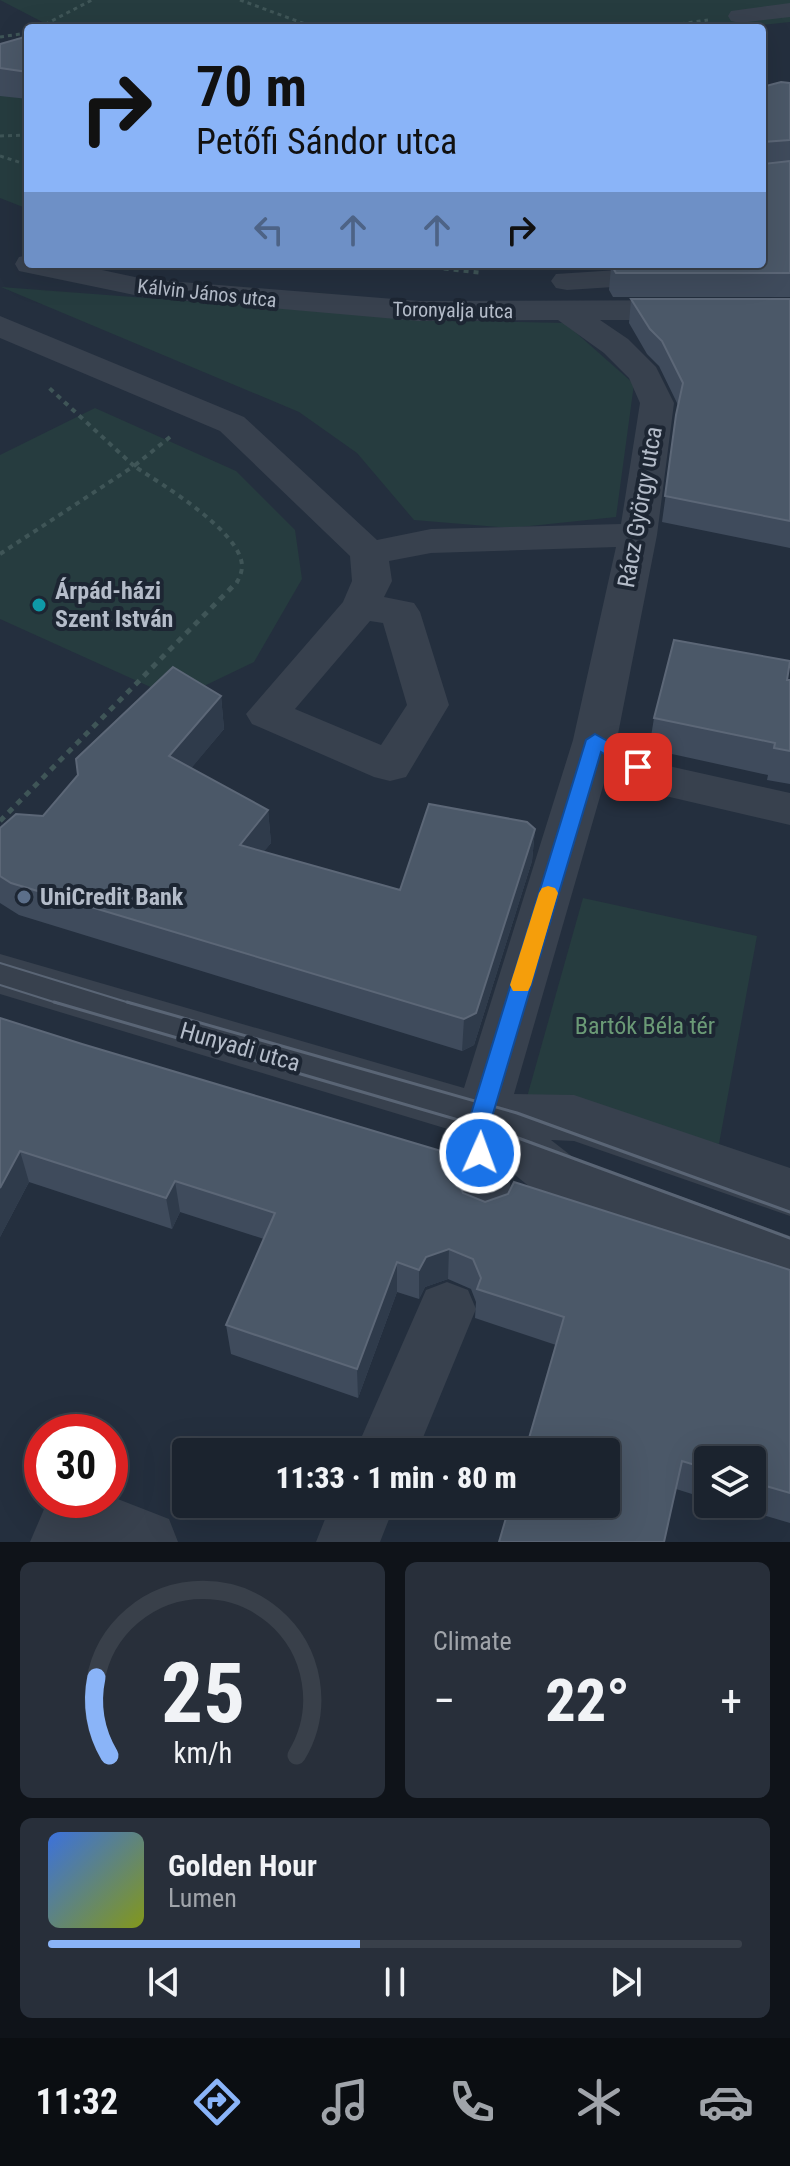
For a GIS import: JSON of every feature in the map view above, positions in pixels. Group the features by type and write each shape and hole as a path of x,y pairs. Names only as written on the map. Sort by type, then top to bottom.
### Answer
{"street":[{"path":"740,16 790,10"},
{"name":"Kálvin János utca","path":"0,255 24,262"},
{"name":"Kálvin János utca","path":"48,268 144,288 291,302"},
{"path":"568,286 618,279"},
{"path":"568,286 663,308 790,310"},
{"name":"Toronyalja utca","path":"291,302 419,311 568,286"},
{"name":"Rácz György utca","path":"484,1205 478,1127 595,740 638,535 657,403 644,374 616,346 568,286"},
{"path":"2,326 232,424 369,553 372,581 360,607"},
{"path":"369,553 431,541 638,535"},
{"path":"595,740 660,780 790,809"},
{"name":"Hunyadi utca","path":"0,974 481,1116 574,1118 790,1192"},
{"name":"Hunyadi utca","path":"481,1116 555,1175 661,1217 790,1262"},
{"path":"392,1438 447,1309"},
{"path":"62,1542 75,1514 146,1542"}],"path":[{"path":"46,24 92,0"},
{"path":"240,0 305,24"},
{"path":"679,24 740,16"},
{"path":"0,37 24,34"},
{"path":"9,45 24,36"},
{"path":"0,136 24,135"},
{"path":"0,156 24,164"},
{"path":"440,268 485,273"},
{"path":"0,821 136,681 153,669 237,583 243,564 236,546 212,523 134,466 49,389 2,326"},
{"path":"0,554 134,466 202,412"}],"green space":[{"path":"0,0 790,0 790,22 766,25 46,24"},
{"path":"24,48 24,207 0,198 0,64"},
{"path":"1,287 436,320 565,323 634,384 616,517 511,528 414,520 357,453 299,412"},
{"path":"95,408 236,471 295,530 302,579 254,662 177,699 0,619 0,455"},
{"name":"Bartók Béla tér","path":"583,898 757,936 719,1144 527,1097"}],"building":[{"path":"24,37 24,71 0,68 0,44"},
{"path":"790,83 790,140 766,142 766,86"},
{"path":"790,161 790,273 616,273 613,268 766,268 766,164"},
{"path":"631,299 790,299 790,521 665,496 683,383 662,341 650,329"},
{"path":"674,640 790,661 787,680 790,680 790,751 774,748 775,743 654,718"},
{"path":"173,667 221,696 169,756 268,810 240,845 400,890 429,804 527,822 535,829 476,1013 464,1019 11,883 0,876 0,828 16,814 43,816 78,775 76,759"},
{"path":"0,1018 441,1151 453,1157 455,1175 463,1193 485,1202 508,1194 514,1182 790,1270 790,1493 766,1486 766,1446 694,1446 694,1465 682,1461 664,1542 499,1542 506,1518 620,1518 620,1438 529,1438 564,1317 477,1289 481,1278 473,1259 449,1249 426,1257 419,1270 397,1262 357,1369 226,1325 275,1213 175,1181 166,1198 20,1151 0,1188"}],"tram line":[{"path":"0,963 133,1004"},
{"path":"0,985 60,1004"},
{"path":"54,1002 510,1135 790,1238"},
{"path":"127,1002 517,1113 790,1212"}],"slow traffic":[{"path":"521,985 548,893"}],"place":[{"name":"Árpád-házi Szent István","path":"39,605"},
{"name":"UniCredit Bank","path":"24,897"}],"route":[{"path":"480,1153 478,1127 595,740 638,767"}]}
